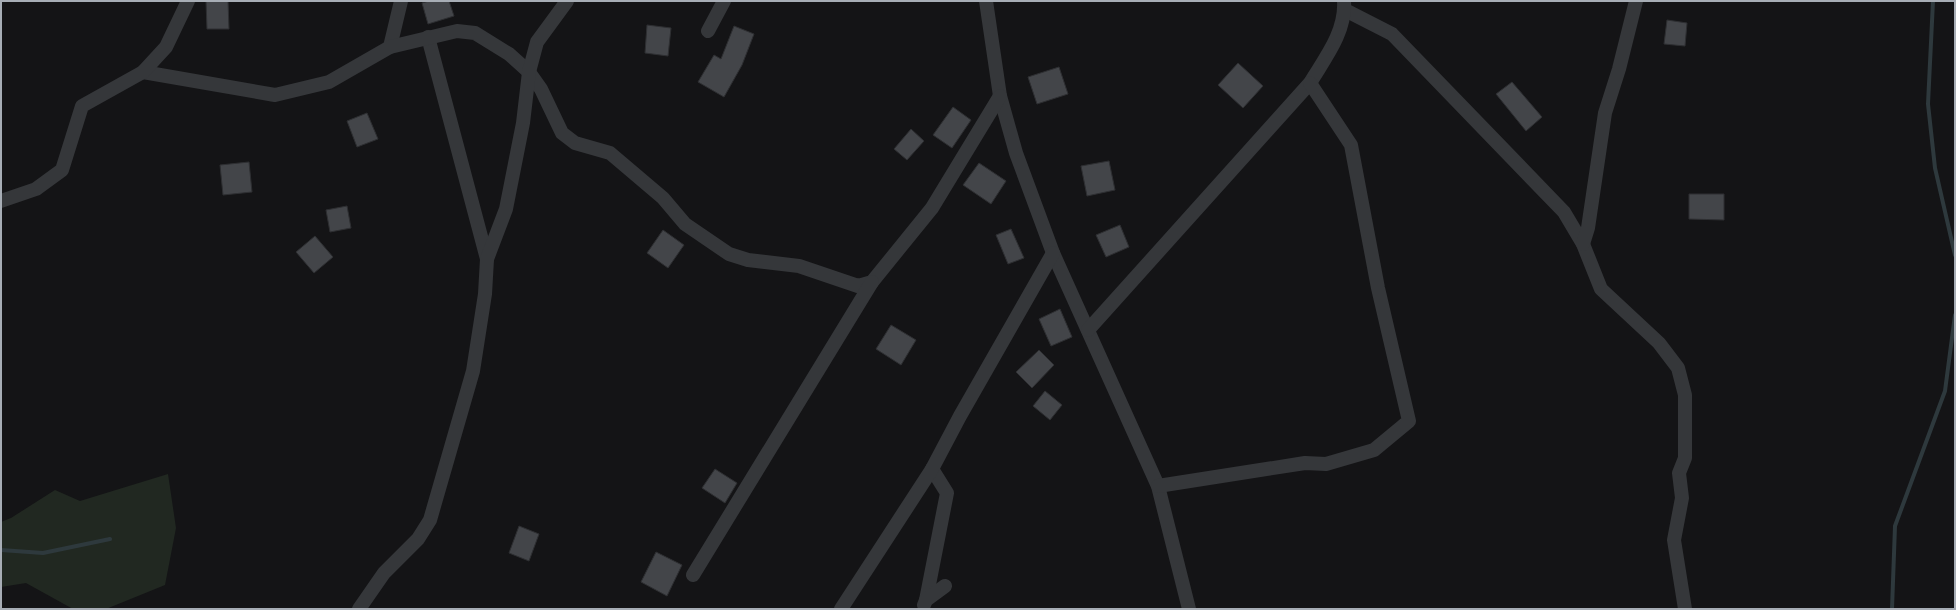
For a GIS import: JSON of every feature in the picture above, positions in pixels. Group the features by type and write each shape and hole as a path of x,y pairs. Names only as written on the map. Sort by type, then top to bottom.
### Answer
{"street":[{"path":"1,201 36,189 62,170 82,106 144,72 166,47 188,1"},
{"path":"390,46 401,1"},
{"path":"359,609 384,573 418,539 430,520 473,371 485,294 487,259 506,209 523,123 530,72 537,42 567,1"},
{"path":"708,31 724,1"},
{"path":"986,1 1000,96 1016,153 1052,253 1158,486 1189,609"},
{"path":"1583,244 1588,228 1605,113 1619,69 1636,1"},
{"path":"1088,330 1310,83 1336,41 1345,6 1392,34 1564,212 1583,244 1601,289 1660,343 1678,368 1685,395 1685,458 1679,472 1682,498 1674,540 1685,609"},
{"path":"144,72 275,95 329,82 390,46 457,31 475,33 509,54 530,72 541,89 562,133 575,143 610,153 663,198 685,224 729,254 748,260 800,266 858,286 872,282"},
{"path":"428,37 487,259"},
{"path":"1158,486 1305,463 1326,464 1374,450 1410,421 1378,288 1351,145 1310,83"},
{"path":"693,575 872,282 932,208 1000,96"},
{"path":"840,609 932,469 960,416 1052,253"},
{"path":"924,605 947,493 932,469"},
{"path":"924,605 945,586"}],"shaded area":[{"path":"168,474 176,528 165,585 106,609 73,609 26,583 1,587 1,522 11,518 55,490 80,501"}],"building":[{"path":"206,1 228,1 229,29 207,29"},
{"path":"429,1 449,1 454,16 428,24 422,3"},
{"path":"1667,20 1687,23 1685,46 1664,44"},
{"path":"647,25 671,28 668,56 645,53"},
{"path":"734,26 754,34 742,65 724,97 698,82 714,55 721,59"},
{"path":"1238,63 1263,86 1243,108 1218,85"},
{"path":"1059,67 1068,94 1037,104 1028,77"},
{"path":"1512,82 1542,117 1526,131 1496,94"},
{"path":"953,107 971,120 952,148 933,135"},
{"path":"367,113 378,139 357,147 347,121"},
{"path":"911,129 924,141 907,160 894,149"},
{"path":"1109,161 1115,190 1087,196 1081,166"},
{"path":"249,162 252,192 223,195 220,165"},
{"path":"979,163 1006,181 991,204 963,185"},
{"path":"1689,194 1724,194 1724,220 1689,219"},
{"path":"347,206 351,228 330,232 326,210"},
{"path":"1120,225 1129,247 1106,257 1096,235"},
{"path":"1011,229 1024,258 1008,264 996,235"},
{"path":"663,230 684,245 668,268 647,253"},
{"path":"315,236 333,257 314,273 296,252"},
{"path":"1060,309 1072,337 1051,346 1039,319"},
{"path":"891,325 916,340 901,365 876,349"},
{"path":"1039,350 1054,365 1032,388 1016,372"},
{"path":"1045,391 1062,405 1050,420 1033,406"},
{"path":"715,469 737,483 725,503 702,488"},
{"path":"519,526 539,534 529,561 509,553"},
{"path":"656,552 682,565 667,596 641,582"}],"waterway":[{"path":"1933,1 1928,104 1935,168 1955,255"},
{"path":"1892,609 1895,526 1945,391 1955,315"},
{"path":"1,550 43,553 110,539"}]}
